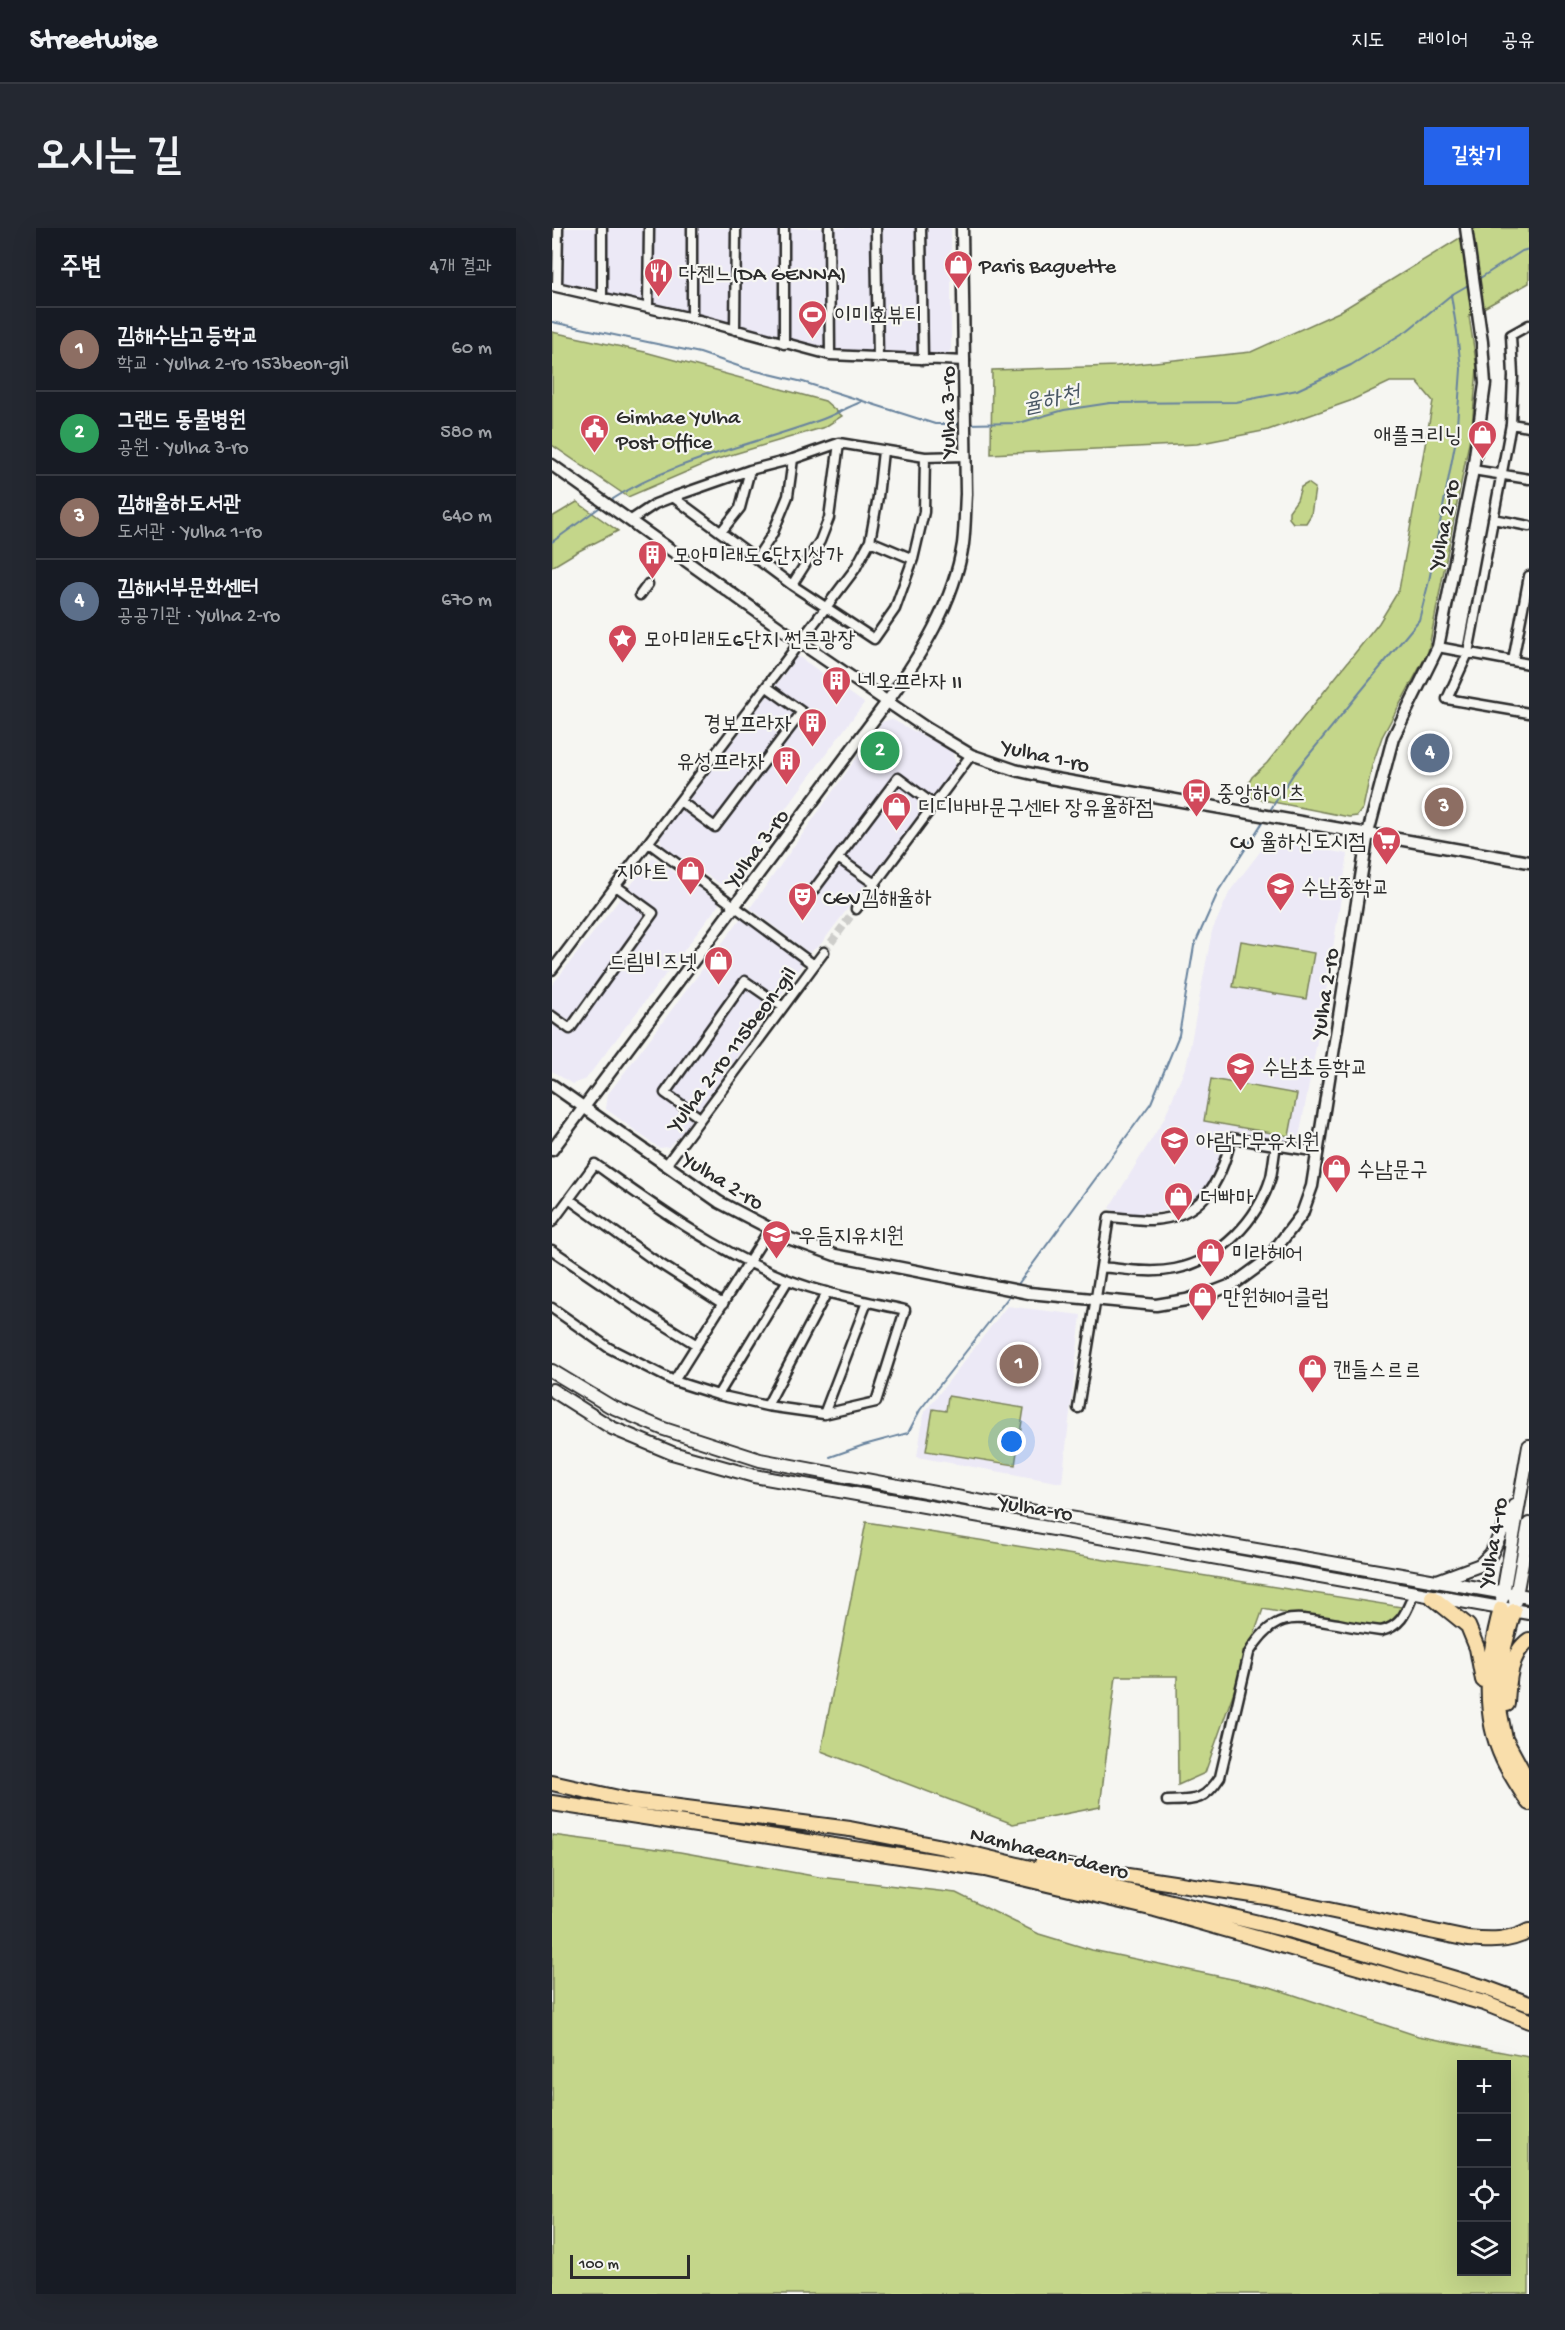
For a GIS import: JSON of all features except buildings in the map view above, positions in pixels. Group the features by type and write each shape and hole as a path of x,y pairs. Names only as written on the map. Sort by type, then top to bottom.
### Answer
{"highway":[{"path":"1432,1597 1468,1626 1477,1648 1483,1676 1484,1707 1499,1736 1529,1783"},
{"path":"1507,1610 1493,1635 1488,1686 1503,1759 1529,1803"},
{"path":"1499,1736 1509,1679 1521,1645 1529,1640"},
{"name":"Namhaean-daero","path":"552,1783 632,1801 850,1829 943,1847 1296,1932 1486,1988 1529,2004"},
{"name":"Namhaean-daero","path":"552,1803 985,1869 1155,1909 1484,2003 1529,2021"},
{"path":"943,1847 1266,1897 1468,1939 1496,1941 1518,1937 1529,1931"}],"main road":[{"name":"Yulha-ro","path":"552,1371 610,1406 664,1428 760,1460 1047,1514 1523,1596"},
{"name":"Yulha-ro","path":"552,1390 612,1428 672,1453 754,1476 1529,1613"},
{"name":"Yulha 4-ro","path":"1529,1446 1503,1592 1507,1610 1523,1596 1529,1530"},
{"path":"1437,1581 1480,1565 1491,1554 1502,1535 1522,1488"}],"street":[{"path":"558,228 555,286 692,318 830,355 965,361"},
{"path":"602,228 602,298"},
{"path":"648,307 649,228"},
{"path":"692,228 692,318"},
{"path":"735,228 735,330"},
{"path":"784,228 784,344"},
{"path":"829,228 830,355"},
{"path":"876,228 878,358"},
{"path":"921,228 923,360"},
{"name":"Yulha 3-ro","path":"552,1150 887,702 932,633 951,590 963,546 965,361 962,228"},
{"name":"Yulha 2-ro","path":"552,1085 719,1202 769,1230 835,1255 1029,1293 1156,1305 1186,1300 1216,1291 1245,1276 1267,1260 1302,1214 1312,1186 1368,833 1394,738 1438,647 1473,470 1485,384 1467,228"},
{"path":"1529,325 1511,335 1513,376 1511,424 1468,653 1447,699 1529,713"},
{"path":"1511,424 1529,427"},
{"path":"627,517 673,497 750,470 793,459 839,443 926,457 965,451"},
{"path":"792,585 820,542 829,518 839,443"},
{"path":"552,970 855,569 870,542 883,451"},
{"path":"673,497 792,585 874,639 895,609 914,560 924,512 926,457"},
{"path":"756,559 772,535 788,496 793,459"},
{"name":"Yulha 1-ro","path":"552,465 801,643 926,728 971,755 1015,770 1050,778 1529,862"},
{"path":"721,532 740,508 750,470"},
{"path":"1473,470 1529,479"},
{"path":"1493,519 1529,526"},
{"path":"870,542 914,560"},
{"path":"1513,661 1529,576"},
{"path":"640,595 648,584"},
{"path":"1438,647 1529,664"},
{"path":"680,801 715,827 802,712 767,687"},
{"path":"856,909 971,755"},
{"path":"806,900 898,778 934,805"},
{"path":"649,843 814,965"},
{"path":"838,858 875,884"},
{"path":"552,1016 570,1029 653,913 616,886"},
{"name":"Yulha 2-ro 115beon-gil","path":"666,1165 824,952"},
{"path":"700,1118 665,1093 745,981 783,1007"},
{"path":"1078,1408 1109,1217 1149,1220 1180,1215 1194,1207 1213,1188 1224,1166 1231,1138 1318,1152"},
{"path":"1101,1267 1148,1271 1176,1269 1202,1260 1222,1248 1244,1226 1261,1201 1270,1177 1276,1145"},
{"path":"552,1222 595,1164 683,1226 749,1264 788,1280 827,1292 905,1310 876,1402 824,1414 767,1406 718,1395 674,1381 609,1348 552,1308"},
{"path":"569,1199 651,1258 723,1304"},
{"path":"674,1381 769,1230"},
{"path":"552,1250 634,1306 697,1345"},
{"path":"718,1395 788,1280"},
{"path":"767,1406 827,1292"},
{"path":"824,1414 867,1302"},
{"path":"1167,1801 1198,1800 1213,1789 1220,1777 1250,1653 1260,1635 1275,1623 1292,1618 1307,1618 1381,1631 1392,1628 1403,1620 1414,1593"}],"shaded area":[{"path":"552,228 951,228 951,349 948,354 888,355 845,354 818,350 711,317 552,282"},
{"path":"798,656 864,703 731,882 722,885 662,846 660,837"},
{"path":"891,719 952,751 956,765 821,944 809,953 750,908 882,722"},
{"path":"1269,840 1348,854 1323,1010 1298,1143 1228,1130 1220,1164 1203,1194 1174,1210 1136,1214 1114,1211 1109,1208 1164,1119 1187,1063 1212,931 1230,891"},
{"path":"653,857 720,903 586,1079 572,1084 552,1071 552,985"},
{"path":"741,918 801,961 802,965 685,1130 669,1147 659,1148 606,1109 608,1094"},
{"path":"1007,1306 1081,1315 1062,1483 917,1457 924,1413"}],"green space":[{"path":"1476,228 1529,228 1529,283 1469,316 1477,368 1472,427 1428,652 1382,737 1372,766 1363,808 1357,816 1349,817 1248,797 1245,789 1252,777 1267,763 1379,623 1399,590 1433,401 1417,382 1390,382 1350,401 1268,430 1197,444 991,454 992,370 1117,366 1251,352 1339,312"},
{"path":"552,332 645,352 825,401 842,416 825,427 714,460 628,497 552,445"},
{"path":"1308,483 1315,488 1311,515 1306,523 1293,523 1289,518 1289,511 1297,500 1301,487"},
{"path":"577,502 618,531 552,567 552,517"},
{"path":"1241,941 1314,953 1306,999 1233,987"},
{"path":"1211,1079 1297,1094 1289,1136 1204,1121"},
{"path":"948,1396 1024,1408 1015,1465 926,1451 933,1409 946,1411"},
{"path":"866,1522 1408,1608 1403,1620 1381,1631 1263,1609 1205,1773 1178,1785 1177,1676 1116,1676 1100,1807 1013,1824 821,1751"},
{"path":"552,1835 680,1852 819,1877 956,1893 1039,1934 1092,1950 1270,1987 1418,2036 1529,2057 1529,2294 552,2294"}],"waterway":[{"name":"율하천","path":"1477,280 1522,251 1529,249"},
{"name":"율하천","path":"967,424 1019,423 1064,410 1110,403 1236,402 1297,390 1351,365 1408,330 1451,295 1470,284"},
{"path":"1269,812 1294,773 1419,620 1429,581 1456,439 1461,369 1451,295"},
{"name":"율하천","path":"552,322 700,353 744,368 803,382 935,424 961,424"},
{"path":"608,502 633,487 686,464 796,429 861,402"},
{"path":"552,542 603,505"},
{"path":"1016,1287 1151,1103 1179,1035 1194,946 1219,890 1264,820"},
{"path":"830,1457 908,1433 920,1410 1011,1294"}],"tunnel":[{"path":"824,952 856,909"}],"place":[{"name":"Paris Baguette","path":"958,290"},
{"name":"다젠느(DA GENNA)","path":"658,298"},
{"name":"이미호뷰티","path":"813,340"},
{"name":"Gimhae Yulha Post Office","path":"595,454"},
{"name":"애플크리닝","path":"1483,460"},
{"name":"모아미래도6단지상가","path":"652,580"},
{"name":"모아미래도6단지 썬큰광장","path":"623,664"},
{"name":"네오프라자 II","path":"837,706"},
{"name":"경보프라자","path":"813,748"},
{"name":"그랜드 동물병원","path":"880,751"},
{"name":"김해서부문화센터","path":"1430,753"},
{"name":"유성프라자","path":"786,786"},
{"name":"김해율하도서관","path":"1444,807"},
{"name":"중앙하이츠","path":"1196,818"},
{"name":"디디바바문구센타 장유율하점","path":"897,832"},
{"name":"CU 율하신도시점","path":"1387,866"},
{"name":"지아트","path":"690,896"},
{"name":"수남중학교","path":"1280,912"},
{"name":"CGV김해율하","path":"802,922"},
{"name":"드림비즈넷","path":"718,986"},
{"name":"수남초등학교","path":"1241,1092"},
{"name":"아람나무유치원","path":"1175,1166"},
{"name":"수남문구","path":"1336,1194"},
{"name":"더빠마","path":"1179,1222"},
{"name":"우듬지유치원","path":"777,1260"},
{"name":"미라헤어","path":"1211,1278"},
{"name":"만원헤어클럽","path":"1202,1322"},
{"name":"김해수남고등학교","path":"1019,1364"},
{"name":"캔들스르르","path":"1312,1394"}]}
